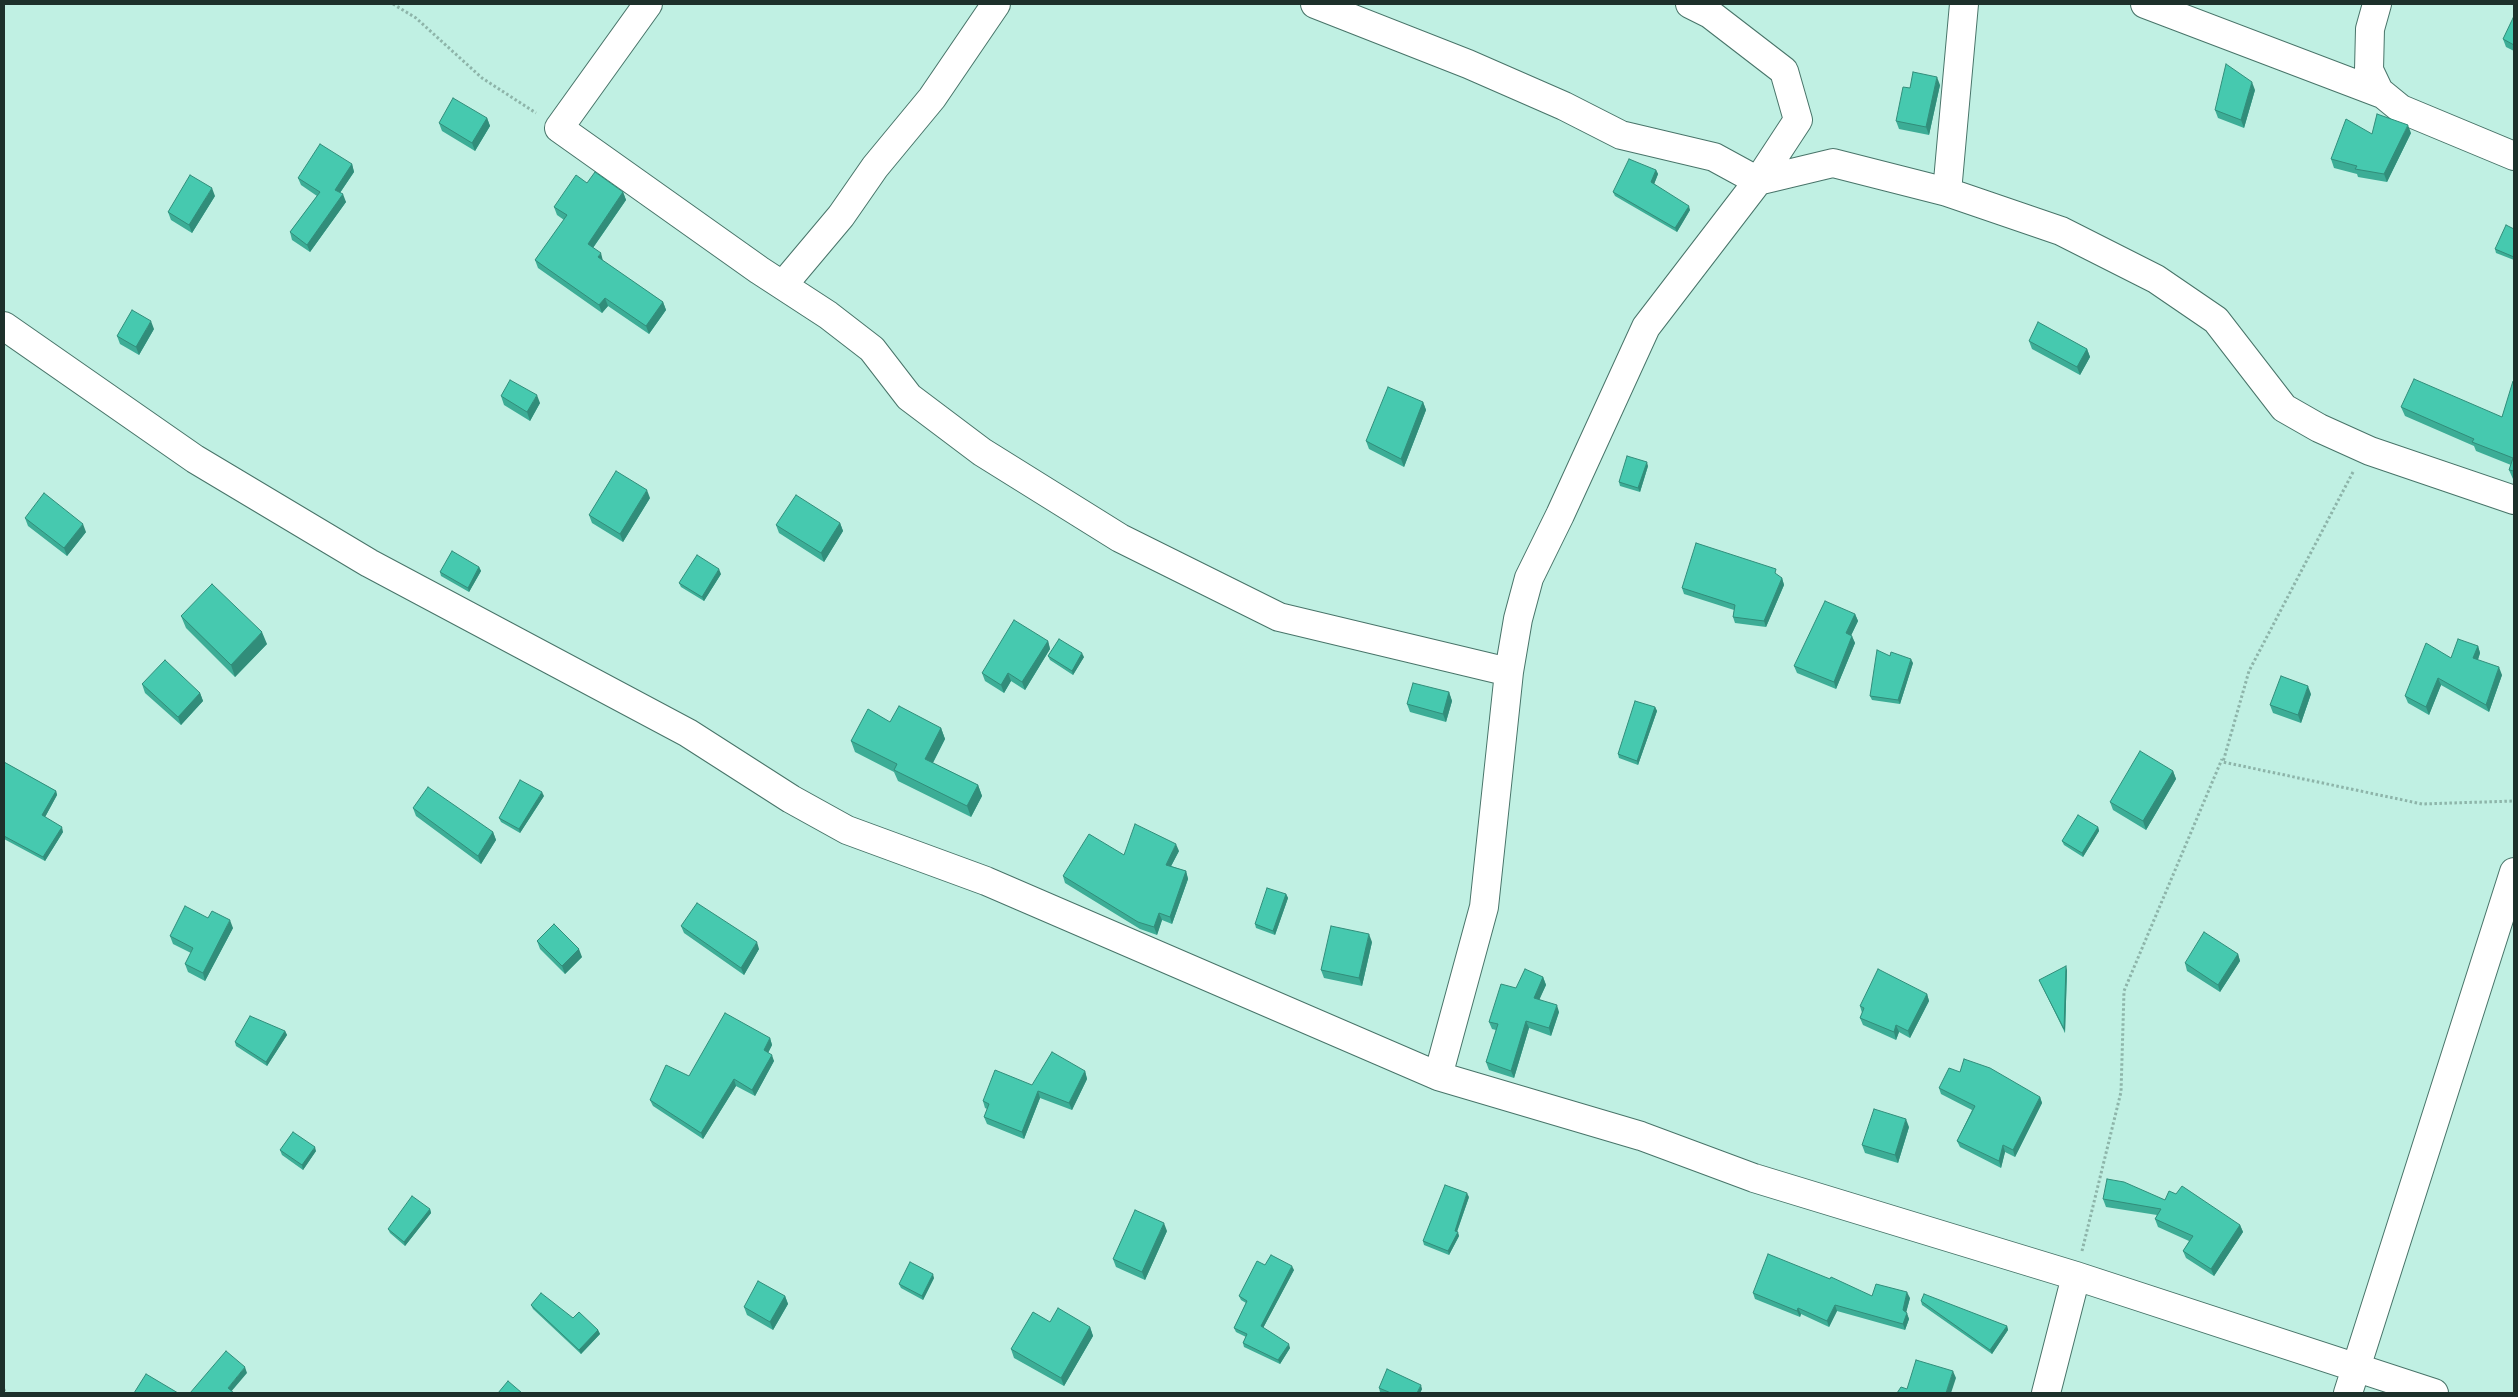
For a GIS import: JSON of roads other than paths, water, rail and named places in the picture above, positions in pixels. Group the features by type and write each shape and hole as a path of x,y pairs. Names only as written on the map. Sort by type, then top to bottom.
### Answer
{"street":[{"path":"648,4 560,128 828,315 872,349 909,397 982,452 1120,538 1279,618 1509,672"},
{"path":"783,285 841,216 875,167 932,98 996,4"},
{"path":"1315,4 1468,64 1564,106 1622,135 1714,157 1758,181 1833,163 1947,192 2062,231 2156,278 2216,320 2284,408 2319,428 2364,449 2514,500"},
{"path":"1438,1076 1484,907 1509,672 1518,619 1529,578 1560,515 1635,347 1646,327 1758,181 1798,120 1784,71 1710,14 1690,4"},
{"path":"1947,192 1964,4"},
{"path":"2145,4 2382,94 2401,109 2514,156"},
{"path":"2377,4 2370,29 2369,70 2382,94"},
{"path":"4,326 195,459 361,558 688,733 792,799 847,830 986,881 1438,1076 1641,1136 1754,1178 2076,1276 2434,1393"},
{"path":"2348,1393 2514,872"},
{"path":"2046,1393 2076,1276"}]}
